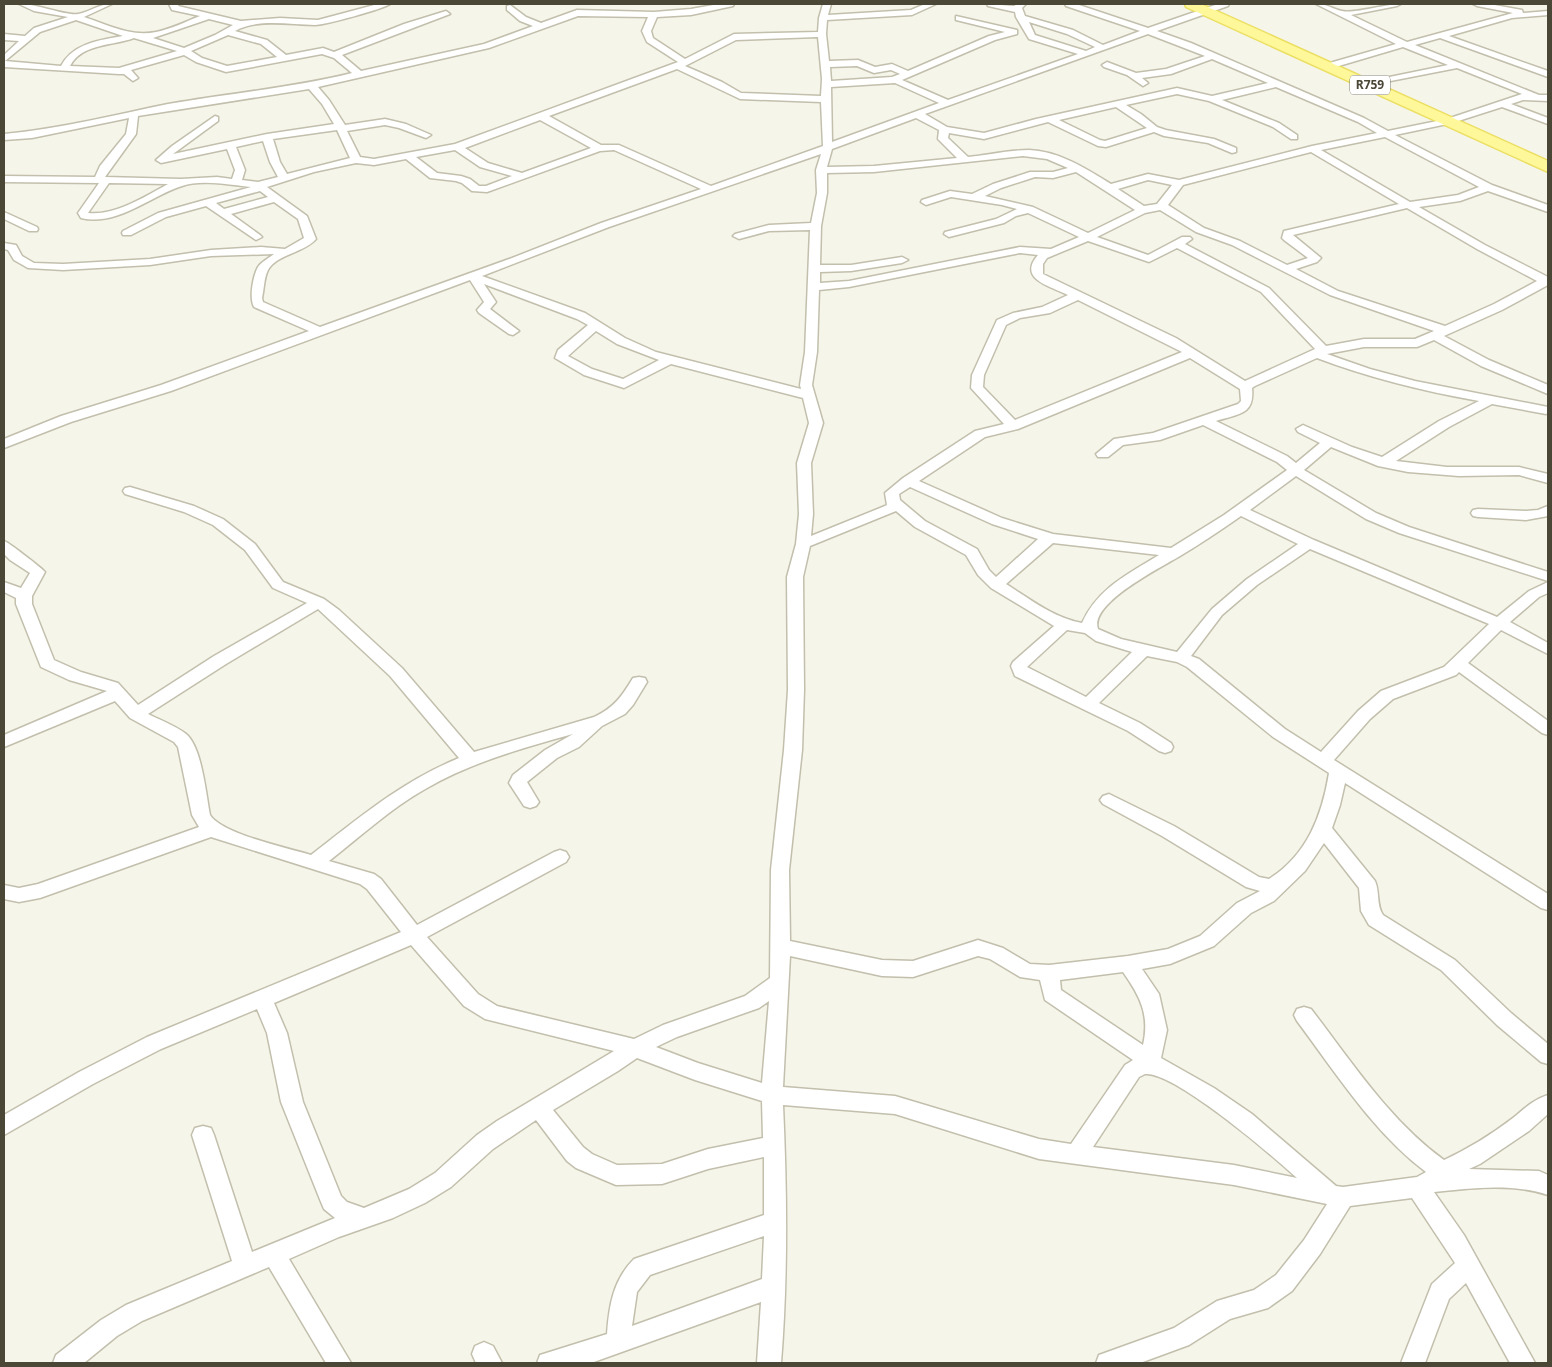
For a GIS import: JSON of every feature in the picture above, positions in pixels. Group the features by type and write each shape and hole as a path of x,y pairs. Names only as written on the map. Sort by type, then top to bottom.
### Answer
{"main road":[{"name":"R759","path":"1191,4 1548,166"}],"street":[{"path":"23,4 52,13 78,17 103,28 138,36 185,51 211,65 226,69 318,51 335,55 360,75"},
{"path":"4,59 37,30 78,17 108,4"},
{"path":"174,4 172,5 175,8 241,24 280,21 318,23 386,4"},
{"path":"572,4 584,11"},
{"path":"4,137 32,135 134,114 311,86 431,57 486,46 539,25 584,11 654,15 691,12 730,4"},
{"path":"769,1363 772,1287 775,1263 772,1096 780,982 780,870 793,750 796,690 797,650 794,578 803,544 806,514 804,463 816,419 806,386 811,352 816,226 822,193 821,170 828,147 826,140 828,126 822,34 823,18 827,4"},
{"path":"823,18 912,12 932,4"},
{"path":"992,4 1021,10 1097,43 1103,49"},
{"path":"1069,4 1188,45 1361,120 1488,187 1548,209"},
{"path":"4,444 66,419 166,388 473,277 605,225 1225,4"},
{"path":"1320,4 1405,44 1459,65 1531,86 1548,102"},
{"path":"1355,4 1370,10"},
{"path":"1343,14 1397,4"},
{"path":"1477,4 1531,14"},
{"path":"510,8 523,19 539,25"},
{"path":"1021,10 1031,36"},
{"path":"335,55 407,26 446,14"},
{"path":"1329,66 1512,16 1548,14"},
{"path":"654,15 646,27 646,36 650,40 681,64 740,96 825,100"},
{"path":"64,69 66,60 82,50 138,36 156,34 210,16"},
{"path":"959,18 1031,36 1088,54"},
{"path":"120,71 185,51 228,32 241,24"},
{"path":"228,32 264,42 284,58"},
{"path":"826,84 896,80 992,38 1014,32"},
{"path":"127,233 162,215 284,178 356,160 374,162 458,146 681,64 730,38 740,35 822,34"},
{"path":"1441,36 1548,76"},
{"path":"4,37 28,39"},
{"path":"1135,76 1168,72 1212,56"},
{"path":"824,64 858,63 874,70 892,67 908,74"},
{"path":"4,64 120,71 127,72 133,78"},
{"path":"1107,65 1135,76 1150,86 1166,93"},
{"path":"1368,84 1459,65"},
{"path":"1531,86 1548,76"},
{"path":"896,80 948,103"},
{"path":"1212,99 1276,84"},
{"path":"311,86 320,93 341,127 356,160"},
{"path":"984,136 1049,119 1177,91 1212,99 1276,125 1294,137"},
{"path":"1112,187 1148,177 1179,183 1312,149 1449,122 1522,97 1543,97"},
{"path":"1117,104 1138,116 1154,129 1164,133 1179,134 1211,141 1232,150"},
{"path":"1503,104 1548,120"},
{"path":"134,114 131,134 104,168 101,180 102,188 83,214 90,218 108,215 183,188 218,180 259,186 303,218 310,239 306,244 270,261 263,268 256,298 258,304 268,310 320,331"},
{"path":"917,114 944,129 984,136 1017,153"},
{"path":"541,116 599,148"},
{"path":"156,170 172,149 204,129 215,119"},
{"path":"1049,119 1098,143 1106,144 1154,129"},
{"path":"4,179 101,180 156,170 231,145 267,137 384,121 398,123 426,135"},
{"path":"944,129 943,139 964,159"},
{"path":"267,137 275,162 284,178"},
{"path":"231,145 240,170 236,183"},
{"path":"458,146 484,165 523,176"},
{"path":"408,156 431,174 462,179 476,189 487,189 599,148 610,146 620,148 710,189"},
{"path":"1312,149 1481,246 1548,281"},
{"path":"821,170 874,169 1017,153 1040,154 1112,187 1142,210"},
{"path":"975,197 997,186 1034,174 1052,174 1076,169"},
{"path":"156,170 223,213 256,237"},
{"path":"1162,206 1163,202 1179,183"},
{"path":"1288,268 1315,258 1288,238 1288,233 1408,205 1460,198 1488,187"},
{"path":"926,202 950,194 975,197 1029,209 1088,237 1149,259 1200,230"},
{"path":"223,213 276,198"},
{"path":"1246,387 1172,340 1038,276 1036,272 1037,263 1043,256 1088,237 1142,210 1162,206 1200,230 1236,243 1334,293 1439,332 1485,363 1548,390"},
{"path":"949,234 1000,221 1012,214 1029,209"},
{"path":"4,215 33,229"},
{"path":"739,236 769,228 816,226"},
{"path":"1177,244 1265,290 1319,344 1321,349 1318,353"},
{"path":"4,246 12,247 18,258 32,266 63,267 150,262 211,253 262,250 287,252"},
{"path":"813,287 858,282 1020,250 1051,252"},
{"path":"815,269 851,268 902,260"},
{"path":"473,277 580,316 621,341 667,360 808,395"},
{"path":"473,277 490,302 482,310 492,319 513,331"},
{"path":"1246,387 1250,383 1318,353 1334,348 1364,343 1411,344 1498,307 1548,281"},
{"path":"1013,426 977,388 980,368 1002,323 1016,316 1046,310 1078,295"},
{"path":"594,326 562,353 561,358 588,372 624,384 667,360"},
{"path":"803,544 890,509 894,506 892,494 980,434 1013,426 1191,353"},
{"path":"1318,353 1366,372 1414,385 1548,407"},
{"path":"1103,454 1119,442 1155,437 1243,407 1247,400 1246,387"},
{"path":"1383,463 1444,424 1491,399"},
{"path":"1204,420 1282,459 1297,471 1371,516 1404,530 1548,577"},
{"path":"1303,429 1363,457 1383,463 1433,470 1468,472 1525,470 1548,479"},
{"path":"1088,629 1090,622 1110,594 1122,583 1241,512 1297,471 1329,442"},
{"path":"908,482 997,520 1051,538 1175,553"},
{"path":"130,491 189,509 218,522 250,547 278,585 319,602 334,613 396,672 471,760"},
{"path":"893,501 920,524 972,552 983,572 996,585 1064,624 1088,629 1090,633 1103,640 1182,658 1193,663 1279,733 1548,903"},
{"path":"1478,513 1535,515 1548,510"},
{"path":"1241,512 1309,544 1499,623 1548,649"},
{"path":"996,585 1043,542 1051,538"},
{"path":"4,544 15,557 38,572 24,596 24,604 47,663 75,676 112,687 136,714 171,732 186,745 201,815 204,823 211,830 356,875 374,884 414,935 471,1000 487,1010 635,1048 695,1071 772,1096 895,1105 1039,1150 1077,1153 1234,1175 1338,1196 1429,1180 1476,1178 1539,1181 1548,1185"},
{"path":"1182,658 1217,612 1252,582 1309,544"},
{"path":"4,587 24,596"},
{"path":"1323,761 1364,715 1387,695 1450,671 1499,623 1534,594 1548,587"},
{"path":"136,714 220,660 319,602"},
{"path":"1064,624 1019,666 1021,672 1134,727 1165,747"},
{"path":"1087,705 1144,650"},
{"path":"1459,664 1548,729"},
{"path":"315,862 397,798 421,784 471,760 613,716 626,705 639,682"},
{"path":"4,741 118,693"},
{"path":"530,802 518,783 519,778 552,754 573,743 600,721"},
{"path":"781,948 882,968 913,969 978,948 996,953 1027,972 1048,973 1128,964 1170,956 1207,941 1244,908 1268,896 1304,859 1324,830 1336,794 1338,772"},
{"path":"1109,800 1168,831 1253,882 1272,887 1281,882"},
{"path":"4,892 19,895 40,891 211,830"},
{"path":"1324,830 1368,886 1370,911 1376,920 1448,965 1504,1019 1548,1056"},
{"path":"4,1126 86,1078 154,1043 414,935 560,857"},
{"path":"1128,964 1149,994 1157,1030 1154,1064"},
{"path":"1048,973 1052,994 1154,1064 1197,1087 1270,1139 1338,1196"},
{"path":"65,1363 109,1328 134,1313 417,1196 443,1180 485,1142 575,1085 621,1059 635,1048 670,1031 746,1004 764,995 780,982"},
{"path":"263,999 277,1033 292,1102 332,1202 339,1210 365,1219"},
{"path":"1304,1015 1388,1122 1422,1158 1429,1180 1456,1242 1524,1363"},
{"path":"1077,1153 1132,1071 1154,1064"},
{"path":"1429,1180 1472,1157 1521,1124 1537,1109 1548,1104"},
{"path":"539,1108 575,1154 584,1161 616,1175 662,1174 725,1155 774,1145"},
{"path":"203,1135 245,1266"},
{"path":"1108,1363 1181,1337 1226,1309 1260,1300 1284,1284 1312,1247 1338,1196"},
{"path":"619,1342 621,1308 625,1292 636,1272 642,1267 775,1222"},
{"path":"274,1254 339,1363"},
{"path":"1413,1363 1440,1292 1469,1266"},
{"path":"549,1363 587,1353 772,1287"}]}
